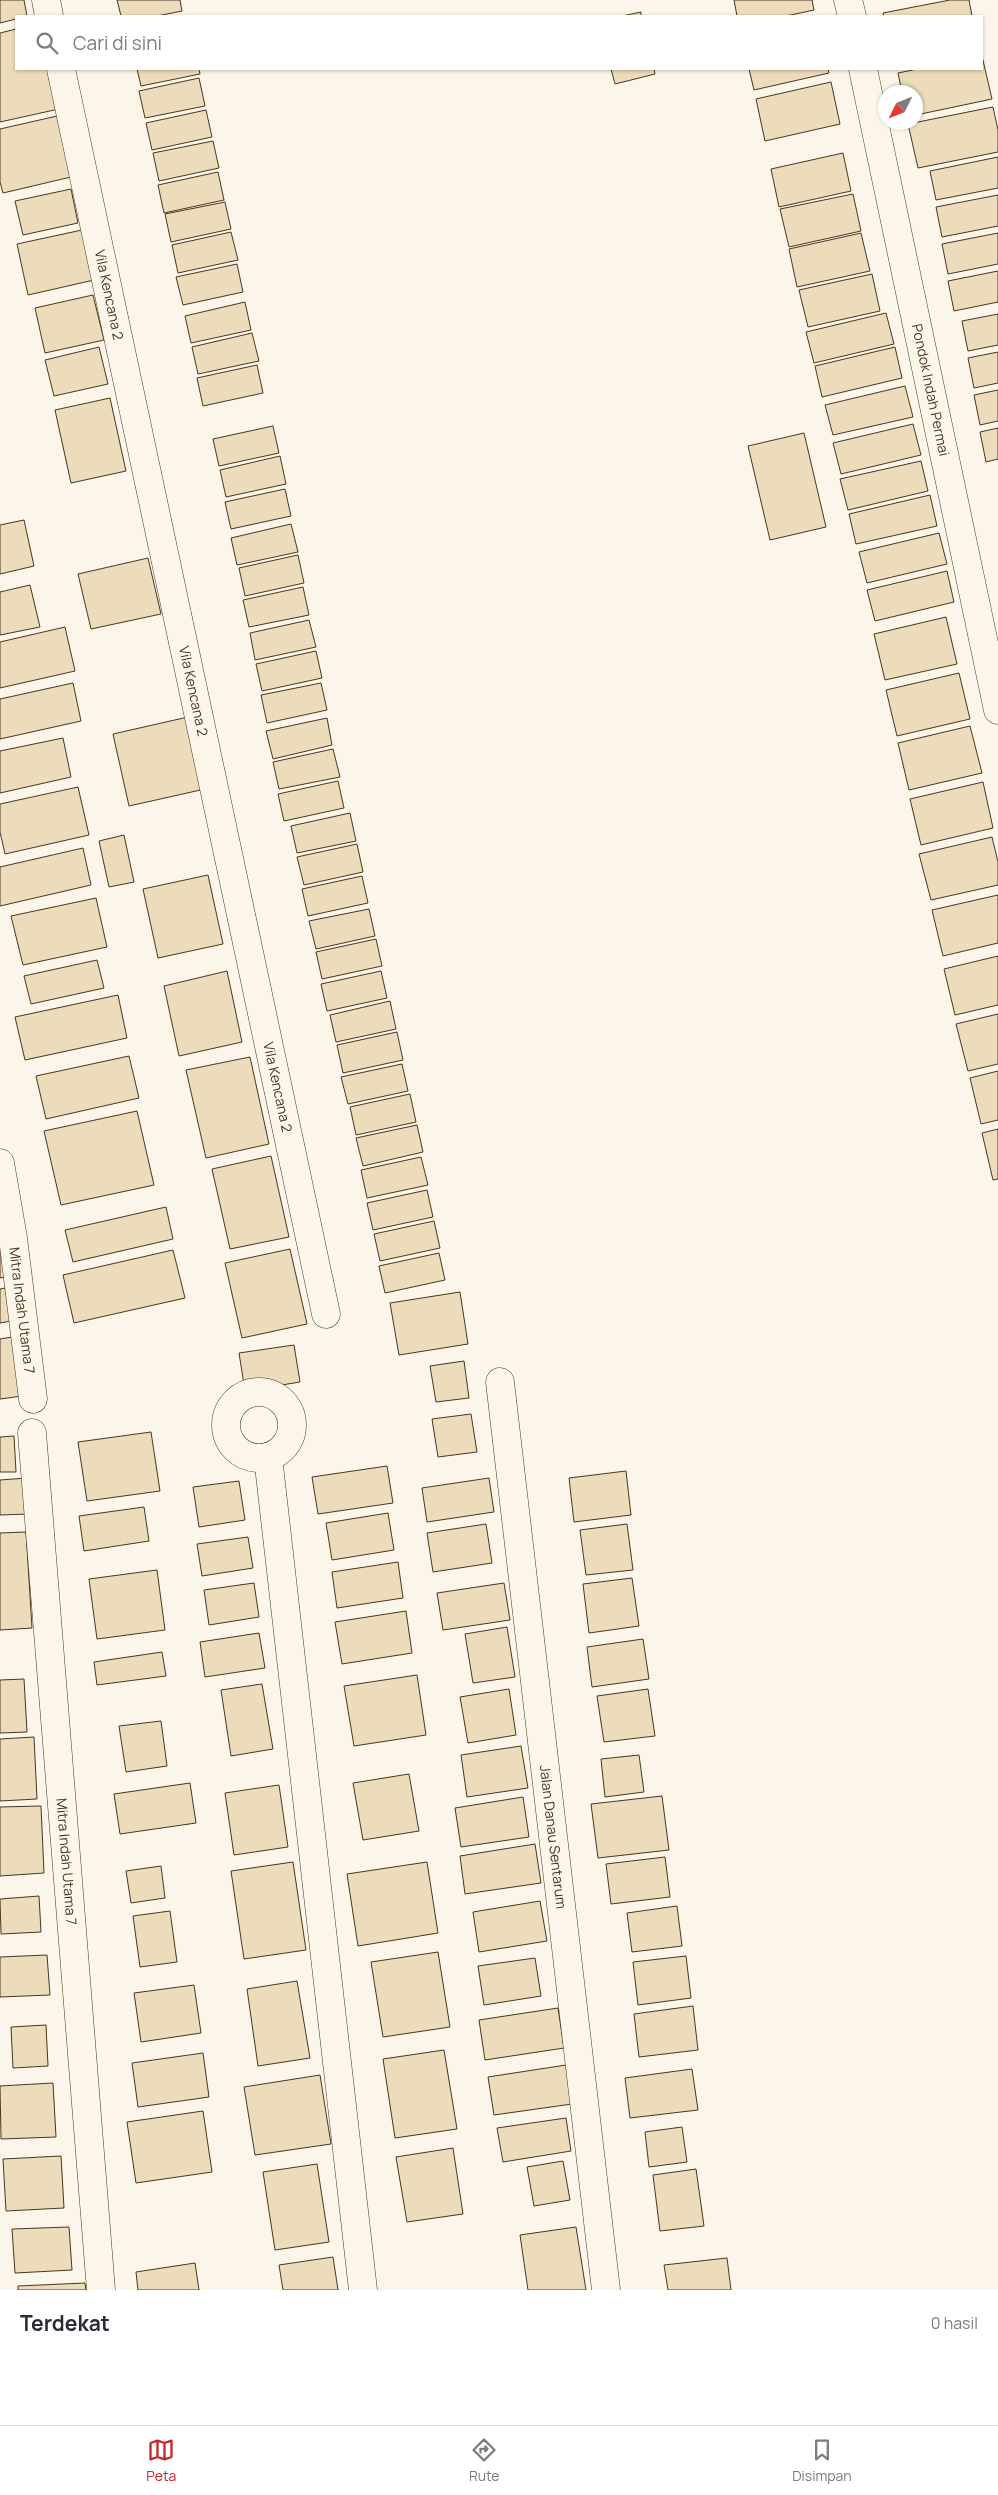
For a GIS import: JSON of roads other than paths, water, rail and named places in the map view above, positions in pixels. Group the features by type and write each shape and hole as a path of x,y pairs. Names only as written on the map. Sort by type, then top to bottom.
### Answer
{"street":[{"path":"46,0 49,15"},
{"path":"848,0 852,15"},
{"name":"Vila Kencana 2","path":"61,70 326,1314"},
{"name":"Pondok Indah Permai","path":"863,70 998,710"},
{"name":"Mitra Indah Utama 7","path":"0,1163 13,1238 33,1399"},
{"name":"Jalan Danau Sentarum","path":"500,1382 606,2290"},
{"name":"Mitra Indah Utama 7","path":"32,1433 101,2290"},
{"path":"268,1457 363,2290"}]}
